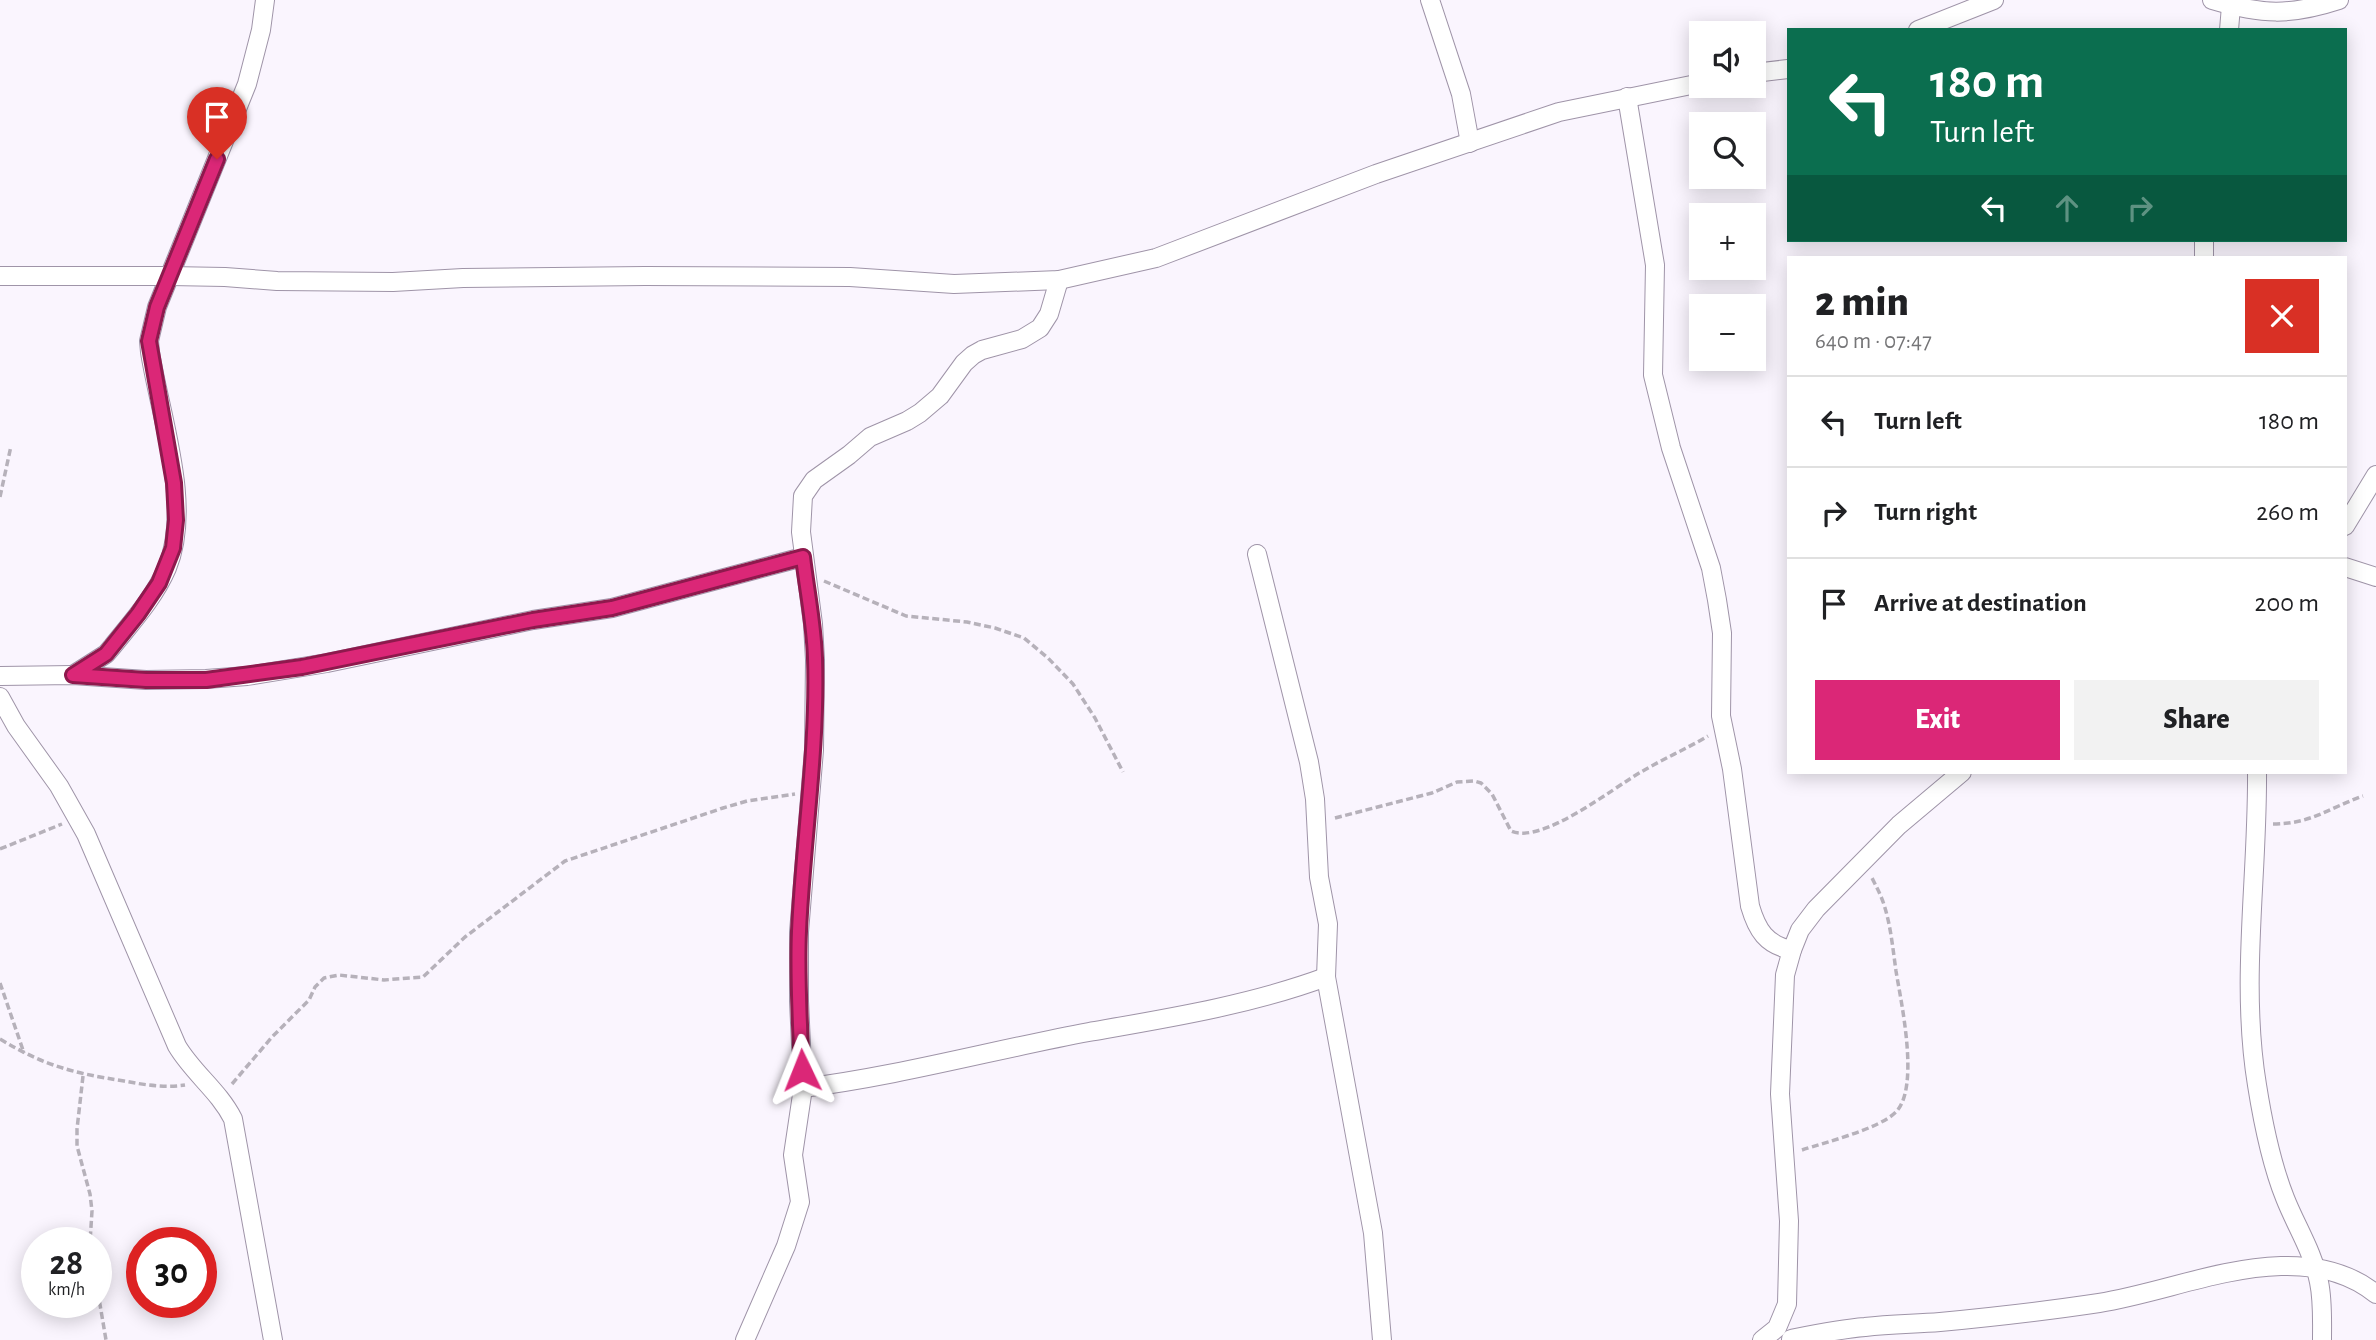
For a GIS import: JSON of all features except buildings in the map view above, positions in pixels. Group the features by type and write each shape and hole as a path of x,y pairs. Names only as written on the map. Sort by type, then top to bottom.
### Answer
{"street":[{"path":"73,675 106,654 138,614 159,583 173,548 176,520 174,483 149,341 157,307 247,84 261,30 265,0"},
{"path":"1430,0 1461,94 1470,143"},
{"path":"1922,28 1994,0"},
{"path":"2212,0 2274,13 2309,10 2339,0"},
{"path":"2229,28 2231,6"},
{"path":"1766,72 1787,69"},
{"path":"0,276 170,276 367,282 645,276 850,276 954,284 1059,280 1156,258 1376,174 1559,112 1689,85"},
{"path":"1627,97 1655,265 1653,375 1671,448 1711,568 1717,600 1722,633 1722,727 1734,782 1754,919 1763,937 1780,947 1792,950"},
{"path":"745,1340 786,1246 798,1210 799,1193 793,1155 803,1088 799,932 811,792 815,660 801,533 802,502 809,484 874,434 907,421 940,396 973,355 1022,339 1040,328 1049,314 1059,280"},
{"path":"2347,523 2376,475"},
{"path":"1257,554 1309,762 1317,824 1319,869 1328,924 1326,977 1373,1233 1382,1340"},
{"path":"0,677 73,675 146,680 206,680 302,667 533,620 612,608 804,566"},
{"path":"2347,568 2376,577"},
{"path":"0,697 16,726 59,786 76,818 108,882 169,1031 183,1056 220,1097 233,1119 273,1340"},
{"path":"1960,774 1899,825 1816,909 1800,930 1792,950 1785,975 1780,1094 1788,1221 1787,1304 1792,1339 1866,1327 1940,1322 2095,1303 2127,1298 2223,1273 2282,1266 2330,1270 2376,1294"},
{"path":"2257,774 2250,981 2254,1062 2264,1124 2284,1197 2315,1267 2320,1294 2322,1340"},
{"path":"803,1088 853,1082 1089,1032 1136,1025 1270,996 1326,977"},
{"path":"1762,1340 1777,1328 1787,1304"}],"path":[{"path":"0,498 10,446"},
{"path":"804,566 906,615 967,622 1024,638 1073,684 1096,718 1123,772"},
{"path":"1317,824 1357,811 1433,793 1457,782 1474,781 1481,783 1492,794 1511,831 1524,834 1592,803 1644,770 1722,727"},
{"path":"220,1097 272,1037 309,1000 315,987 324,978 338,975 384,979 423,976 465,937 565,861 723,808 811,792"},
{"path":"2257,824 2302,822 2363,796"},
{"path":"0,849 76,818"},
{"path":"1784,1155 1829,1142 1882,1121 1897,1111 1902,1098 1908,1058 1890,933 1884,906 1863,861"},
{"path":"0,983 24,1053"},
{"path":"0,1039 24,1053 83,1076 148,1085 206,1083"},
{"path":"83,1076 77,1146 90,1194 91,1227"},
{"path":"102,1318 106,1340"}],"route":[{"path":"217,159 157,307 149,341 174,483 176,520 173,548 152,597 106,654 73,675 146,680 206,680 247,676 327,663 533,620 590,613 803,557 813,624 815,660 814,750 799,932 802,1070"}]}
